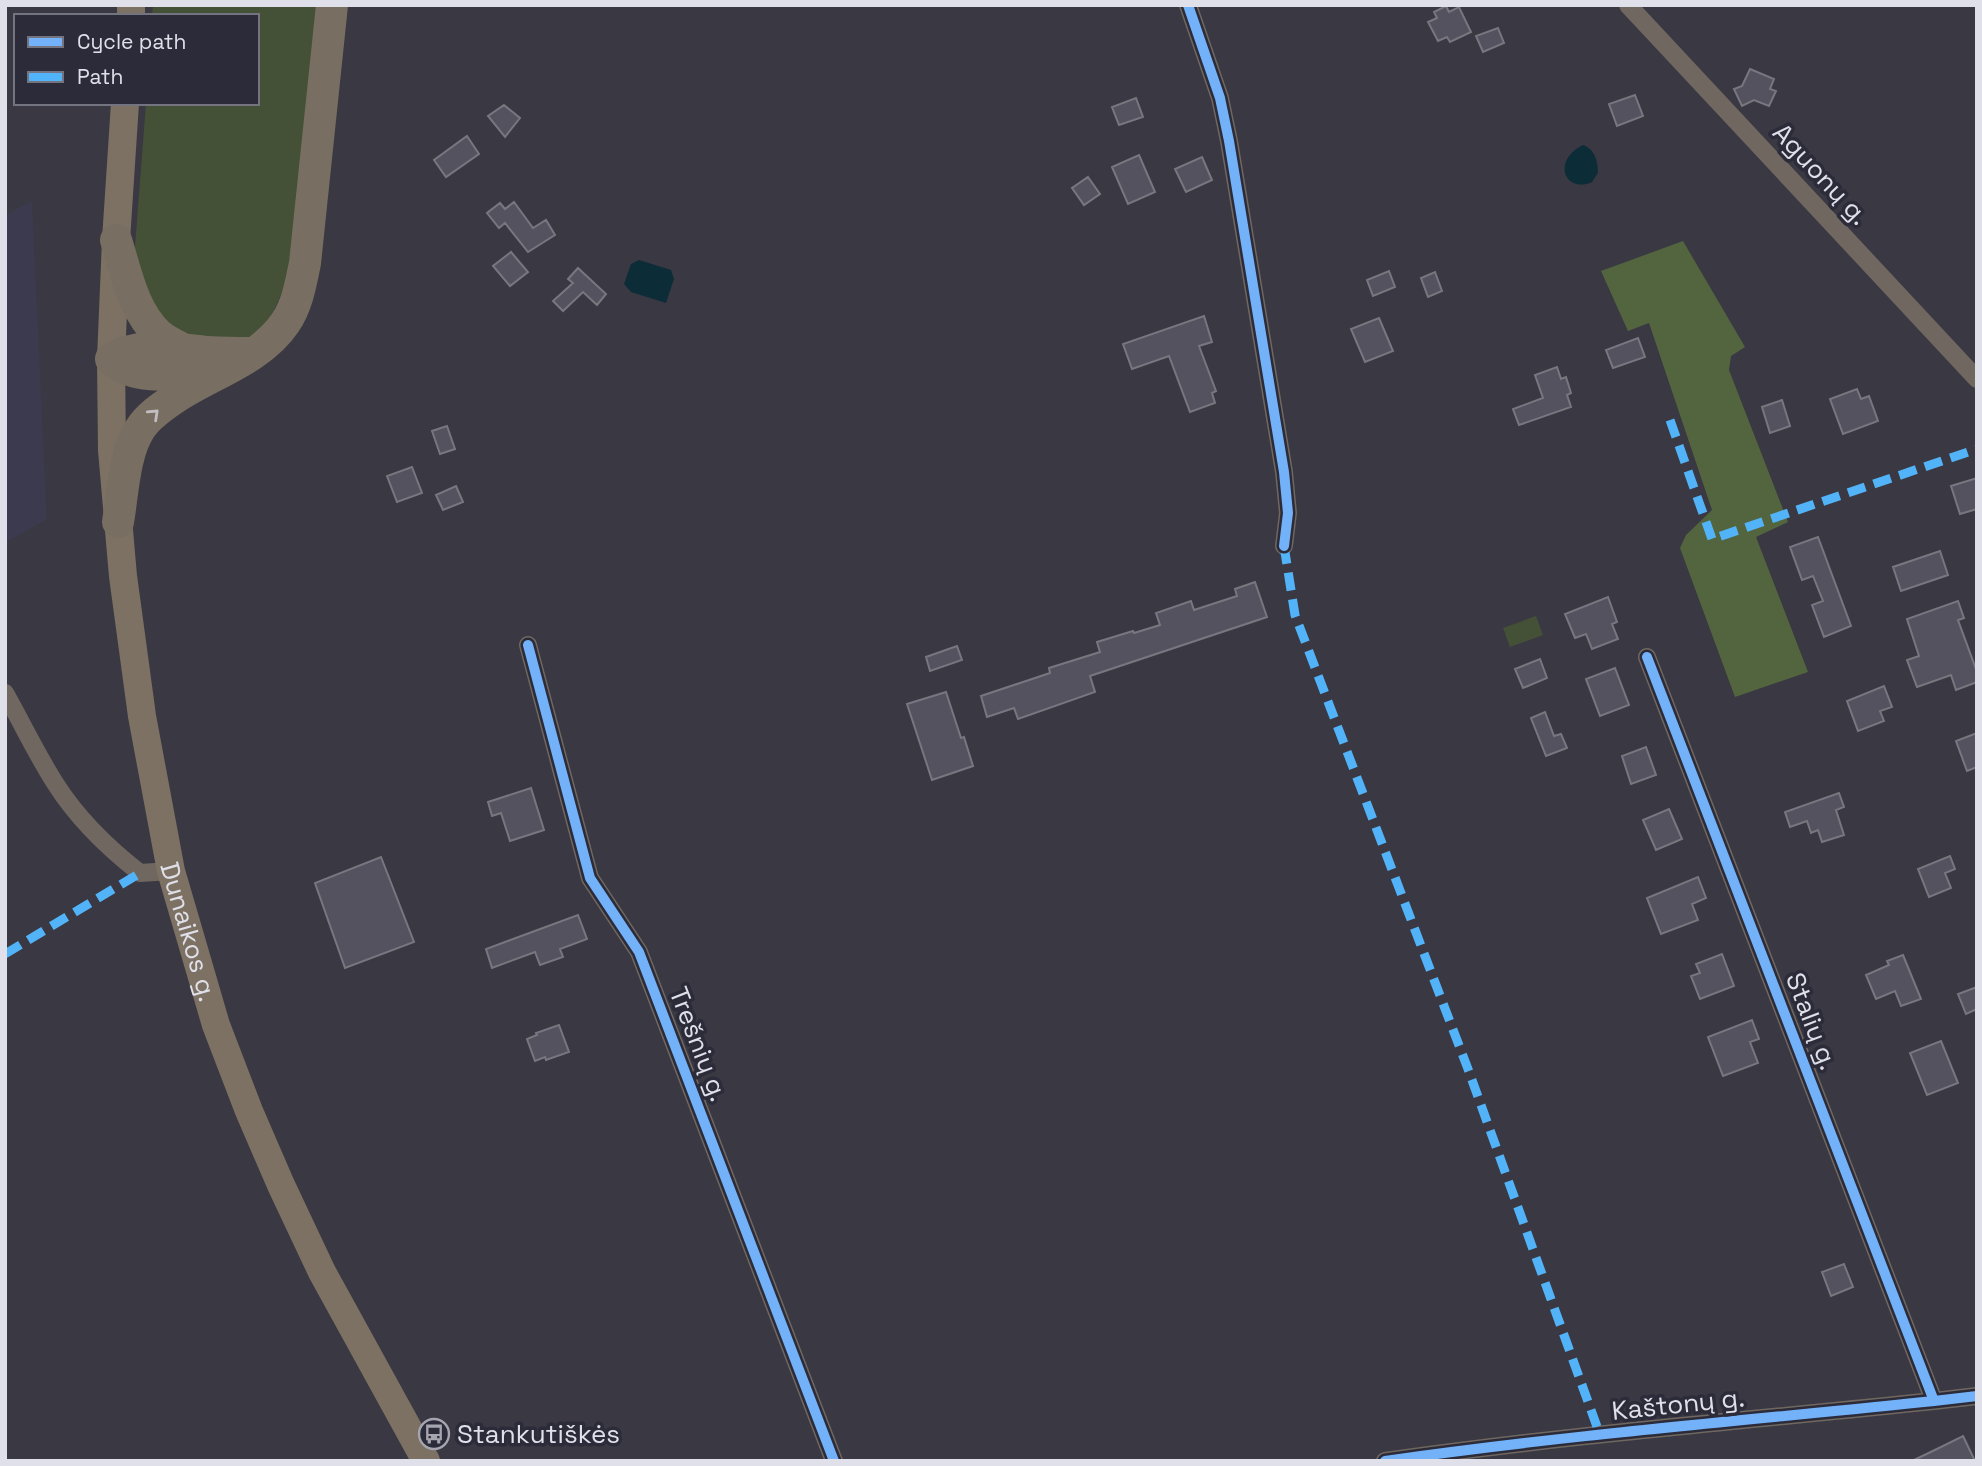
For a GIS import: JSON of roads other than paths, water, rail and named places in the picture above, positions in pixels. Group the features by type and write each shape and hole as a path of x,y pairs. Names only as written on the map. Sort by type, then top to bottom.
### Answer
{"highway":[{"path":"118,522 131,447 141,427 158,409 264,345 285,323 300,287 305,263 332,5"},
{"path":"116,240 131,287 148,323 161,337 183,349"},
{"path":"137,348 228,353 242,360 146,374 121,368 111,359 137,348"}],"main road":[{"path":"116,240 125,105"},
{"name":"Dunaikos g.","path":"116,240 111,359 112,450 118,522 142,716 171,871 216,1025 249,1111 322,1272 426,1461"}],"street":[{"path":"1188,5 1220,98 1231,155 1284,472 1288,513 1284,546"},
{"name":"Aguonų g.","path":"1628,5 1977,379"},
{"name":"Trešnių g.","path":"528,645 590,877 639,952 834,1461"},
{"name":"Stalių g.","path":"1647,657 1934,1401"},
{"path":"5,693 55,783 72,807 114,852 140,873 171,871"},
{"name":"Kaštonų g.","path":"1385,1461 1465,1455 1977,1396"}],"water":[{"path":"1583,145 1595,156 1598,173 1592,182 1583,185 1569,180 1565,167 1567,159"},
{"path":"639,260 671,270 674,279 666,303 631,292 624,284 631,264"}],"place":[{"name":"Stankutiškės","path":"434,1434"}]}
